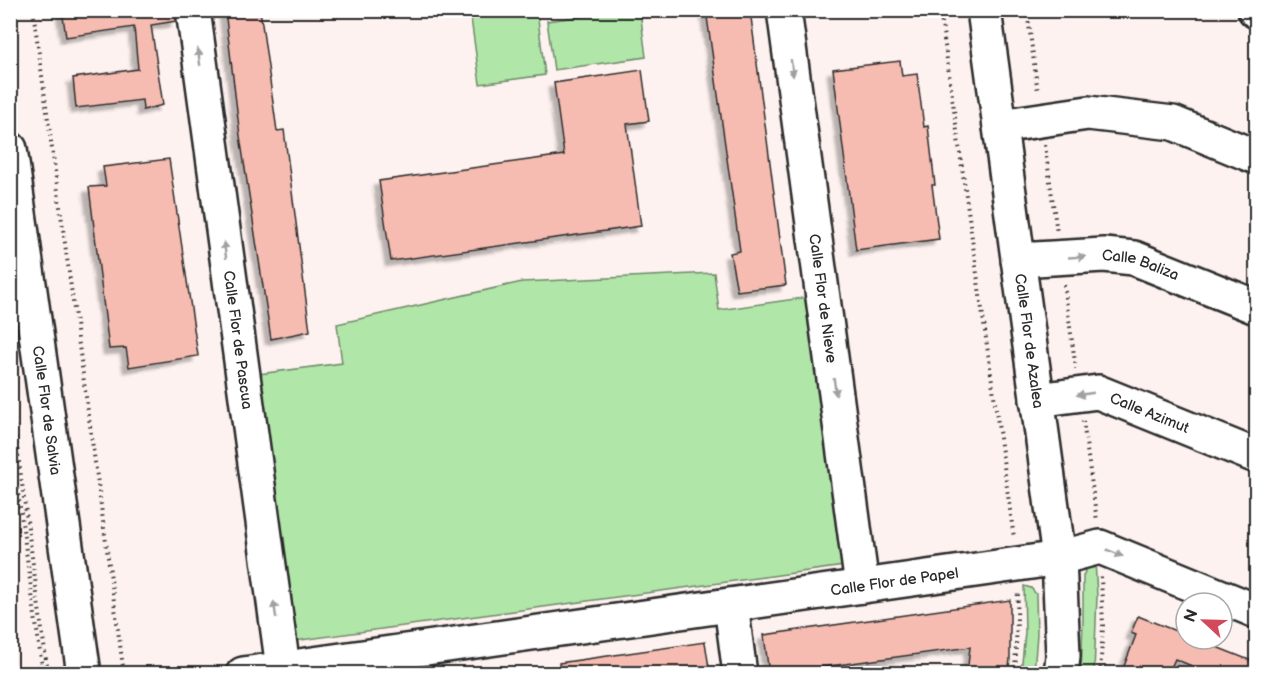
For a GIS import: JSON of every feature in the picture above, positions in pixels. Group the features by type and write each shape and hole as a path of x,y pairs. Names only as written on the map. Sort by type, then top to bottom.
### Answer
{"street":[{"name":"Calle Flor de Pascua","path":"193,10 283,668"},
{"name":"Calle Flor de Nieve","path":"784,10 862,586"},
{"name":"Calle Flor de Azalea","path":"984,10 1059,558 1063,656 1061,674"},
{"path":"1000,126 1088,113 1173,123 1257,157"},
{"name":"Calle Flor de Salvia","path":"10,149 84,674"},
{"name":"Calle Baliza","path":"1018,260 1104,255 1134,258 1257,308"},
{"name":"Calle Azimut","path":"1037,400 1098,392 1257,456"},
{"name":"Calle Flor de Papel","path":"243,674 283,668 414,662 731,604 1059,558 1100,547"},
{"path":"1100,547 1257,611"},
{"path":"731,604 740,674"}],"path":[{"path":"33,10 124,674"},
{"path":"940,10 1018,564 1015,674"},
{"path":"1027,10 1100,547 1103,626 1100,674"},
{"path":"10,396 45,674"},
{"path":"10,435 45,674"}],"green space":[{"path":"470,11 537,11 545,75 480,84"},
{"path":"621,11 640,11 646,57 554,70 547,21"},
{"path":"714,273 719,310 809,297 844,566 294,641 259,374 342,363 337,324 522,282"},
{"path":"1095,560 1097,596 1094,673 1081,674 1083,576 1088,565"},
{"path":"1024,586 1031,588 1036,594 1037,634 1034,673 1021,673 1025,632"}],"building":[{"path":"62,10 175,10 176,21 151,25 163,105 143,110 142,100 76,108 73,78 138,69 134,27 66,37"},
{"path":"225,10 260,10 277,131 284,130 310,331 271,339 240,136"},
{"path":"706,10 750,10 786,285 737,291 730,253 740,251"},
{"path":"900,61 902,76 917,74 924,127 928,126 939,239 856,250 833,69"},
{"path":"642,70 649,121 627,124 641,226 391,261 379,181 564,155 554,83"},
{"path":"169,159 198,356 129,367 126,348 109,349 89,187 106,186 103,167"},
{"path":"1010,600 1008,674 967,674 970,647 808,669 809,674 769,674 764,635"},
{"path":"1138,616 1174,630 1174,651 1226,651 1257,663 1257,674 1211,674 1175,659 1168,674 1121,674 1136,635 1131,633"},
{"path":"705,642 710,674 560,674 559,663"}]}
